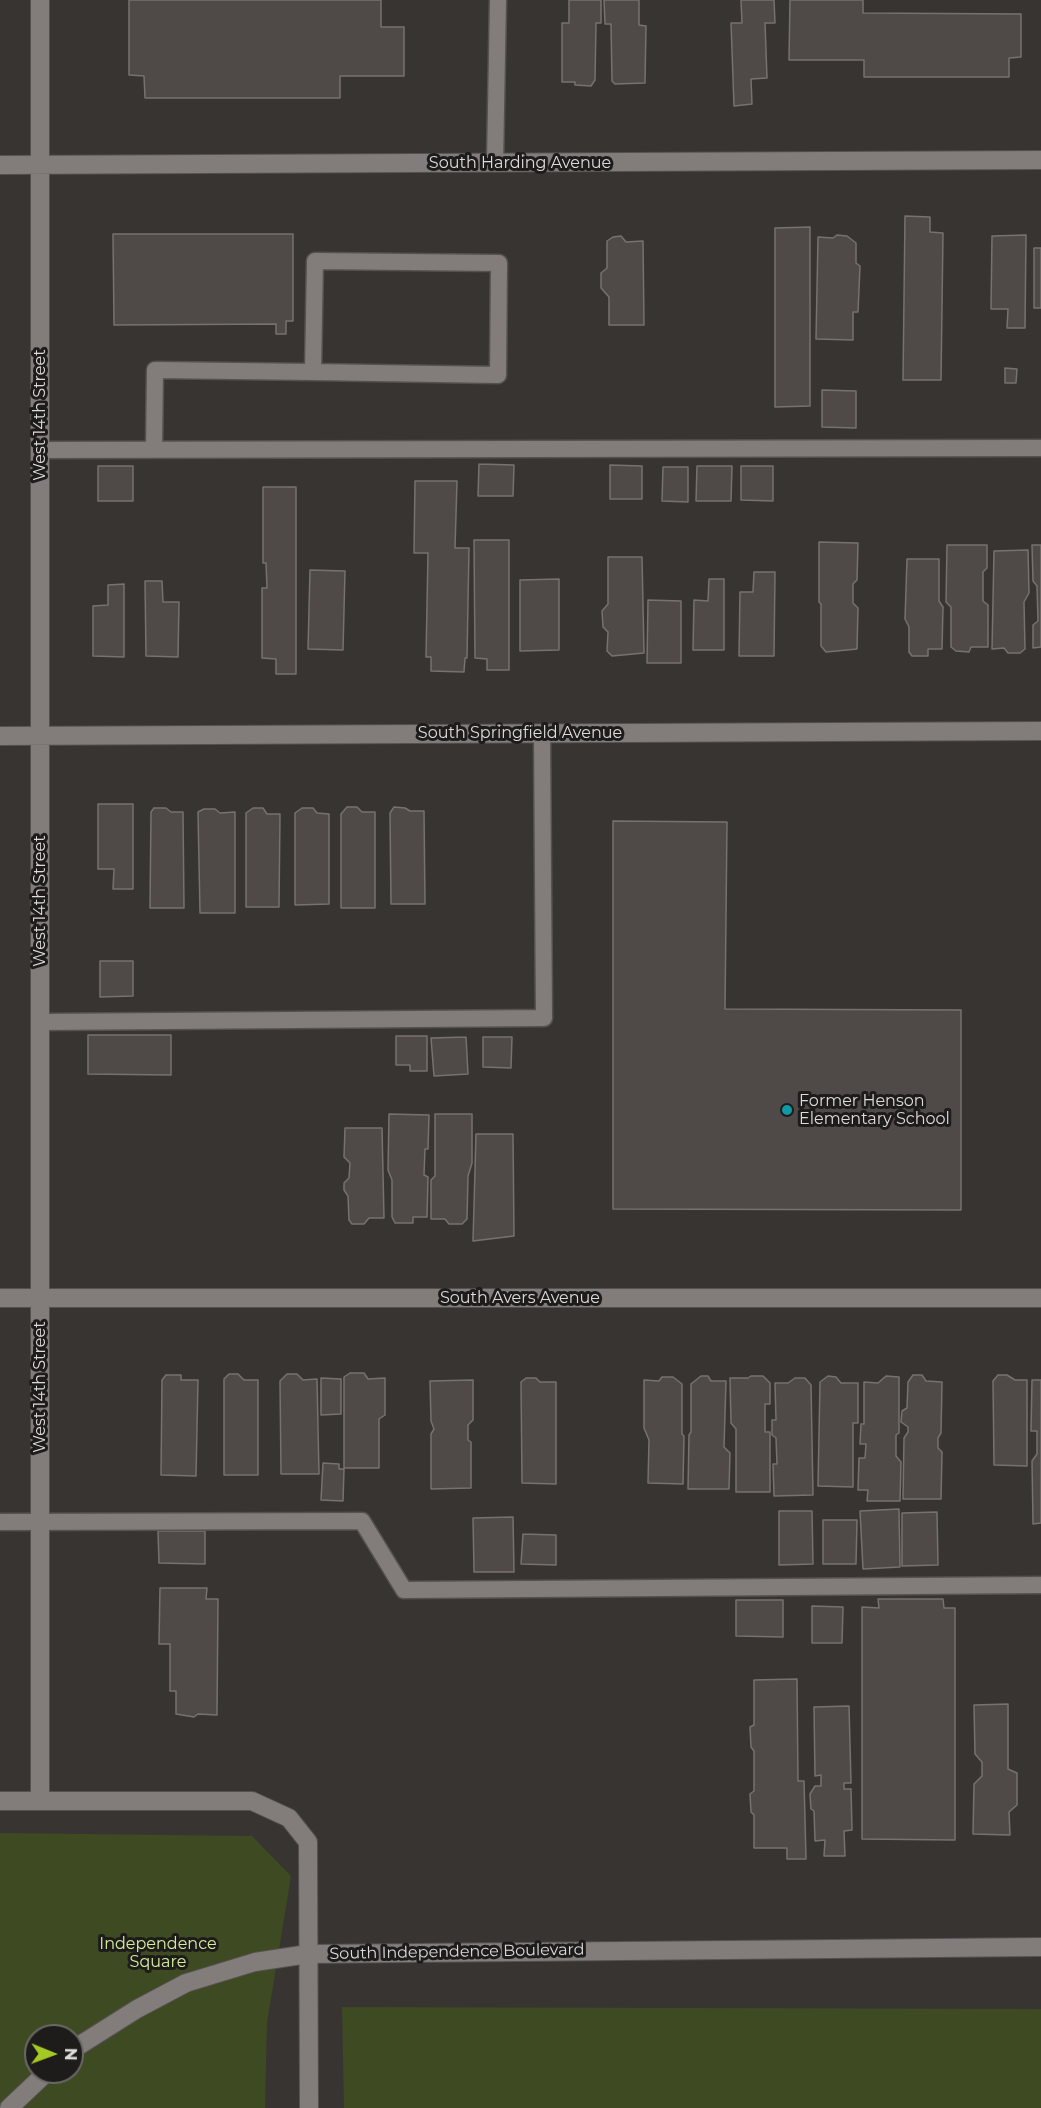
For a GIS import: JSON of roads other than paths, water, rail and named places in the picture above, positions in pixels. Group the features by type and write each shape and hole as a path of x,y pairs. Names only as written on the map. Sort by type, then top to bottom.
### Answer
{"street":[{"name":"West 14th Street","path":"40,0 40,1801"},
{"name":"South Harding Avenue","path":"0,165 1041,160"},
{"name":"South Springfield Avenue","path":"0,736 1041,731"},
{"name":"South Avers Avenue","path":"0,1298 1041,1298"},
{"name":"South Independence Boulevard","path":"0,1801 252,1801 290,1818 308,1842 308,1954 1041,1947"},
{"path":"84,2042 137,2009 186,1983 255,1962 308,1954 309,2108"},
{"path":"9,2108 34,2084"}],"lane":[{"path":"495,163 498,0"},
{"path":"154,450 155,370 498,375 499,263 315,261 314,372"},
{"path":"40,450 1041,448"},
{"path":"40,1022 544,1018 542,733"},
{"path":"0,1522 362,1521 404,1590 1041,1585"}],"place":[{"name":"Former Henson Elementary School","path":"787,1110"}],"park label":[{"name":"Independence Square","path":"158,1953"}]}
